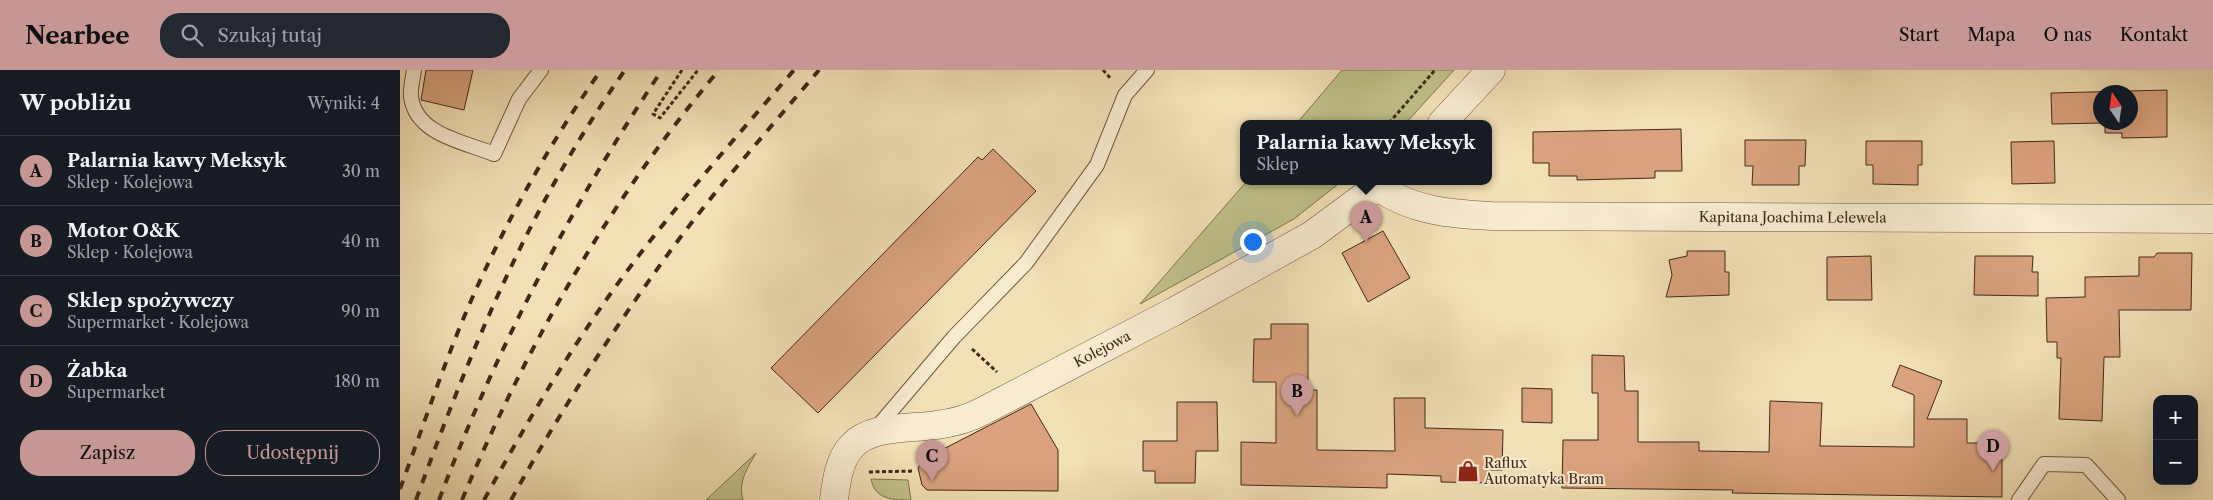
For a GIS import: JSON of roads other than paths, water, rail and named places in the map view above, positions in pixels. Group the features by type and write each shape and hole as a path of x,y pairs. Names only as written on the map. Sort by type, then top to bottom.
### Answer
{"street":[{"path":"1445,120 1491,70"},
{"name":"Kolejowa","path":"834,500 839,472 846,454 858,440 870,435 961,421 983,412 1173,312 1312,235 1381,185"},
{"name":"Kapitana Joachima Lelewela","path":"1383,185 1399,200 1418,207 1440,212 1492,216 2213,219"}],"lane":[{"path":"414,70 411,96 414,110 421,120 443,136 494,154 520,99 540,70"},
{"path":"870,435 954,337 1026,263 1097,164 1125,95 1147,70"},
{"path":"2020,500 2044,464 2086,465 2118,500"}],"railway":[{"path":"400,489 450,351 485,270 539,167 601,70"},
{"path":"416,500 459,387 506,278 560,172 625,70"},
{"path":"439,500 485,388 538,279 597,172 662,70"},
{"path":"462,500 514,386 574,275 642,170 719,70"},
{"path":"484,500 544,395 611,293 677,207 794,70"},
{"path":"511,500 546,438 584,378 663,261 719,188 819,70"}],"place":[{"name":"Palarnia kawy Meksyk","path":"1366,242"},
{"name":"Motor O&K","path":"1297,416"},
{"name":"Raflux Automatyka Bram","path":"1468,471"},
{"name":"Żabka","path":"1993,471"},
{"name":"Sklep spożywczy","path":"932,481"}]}
